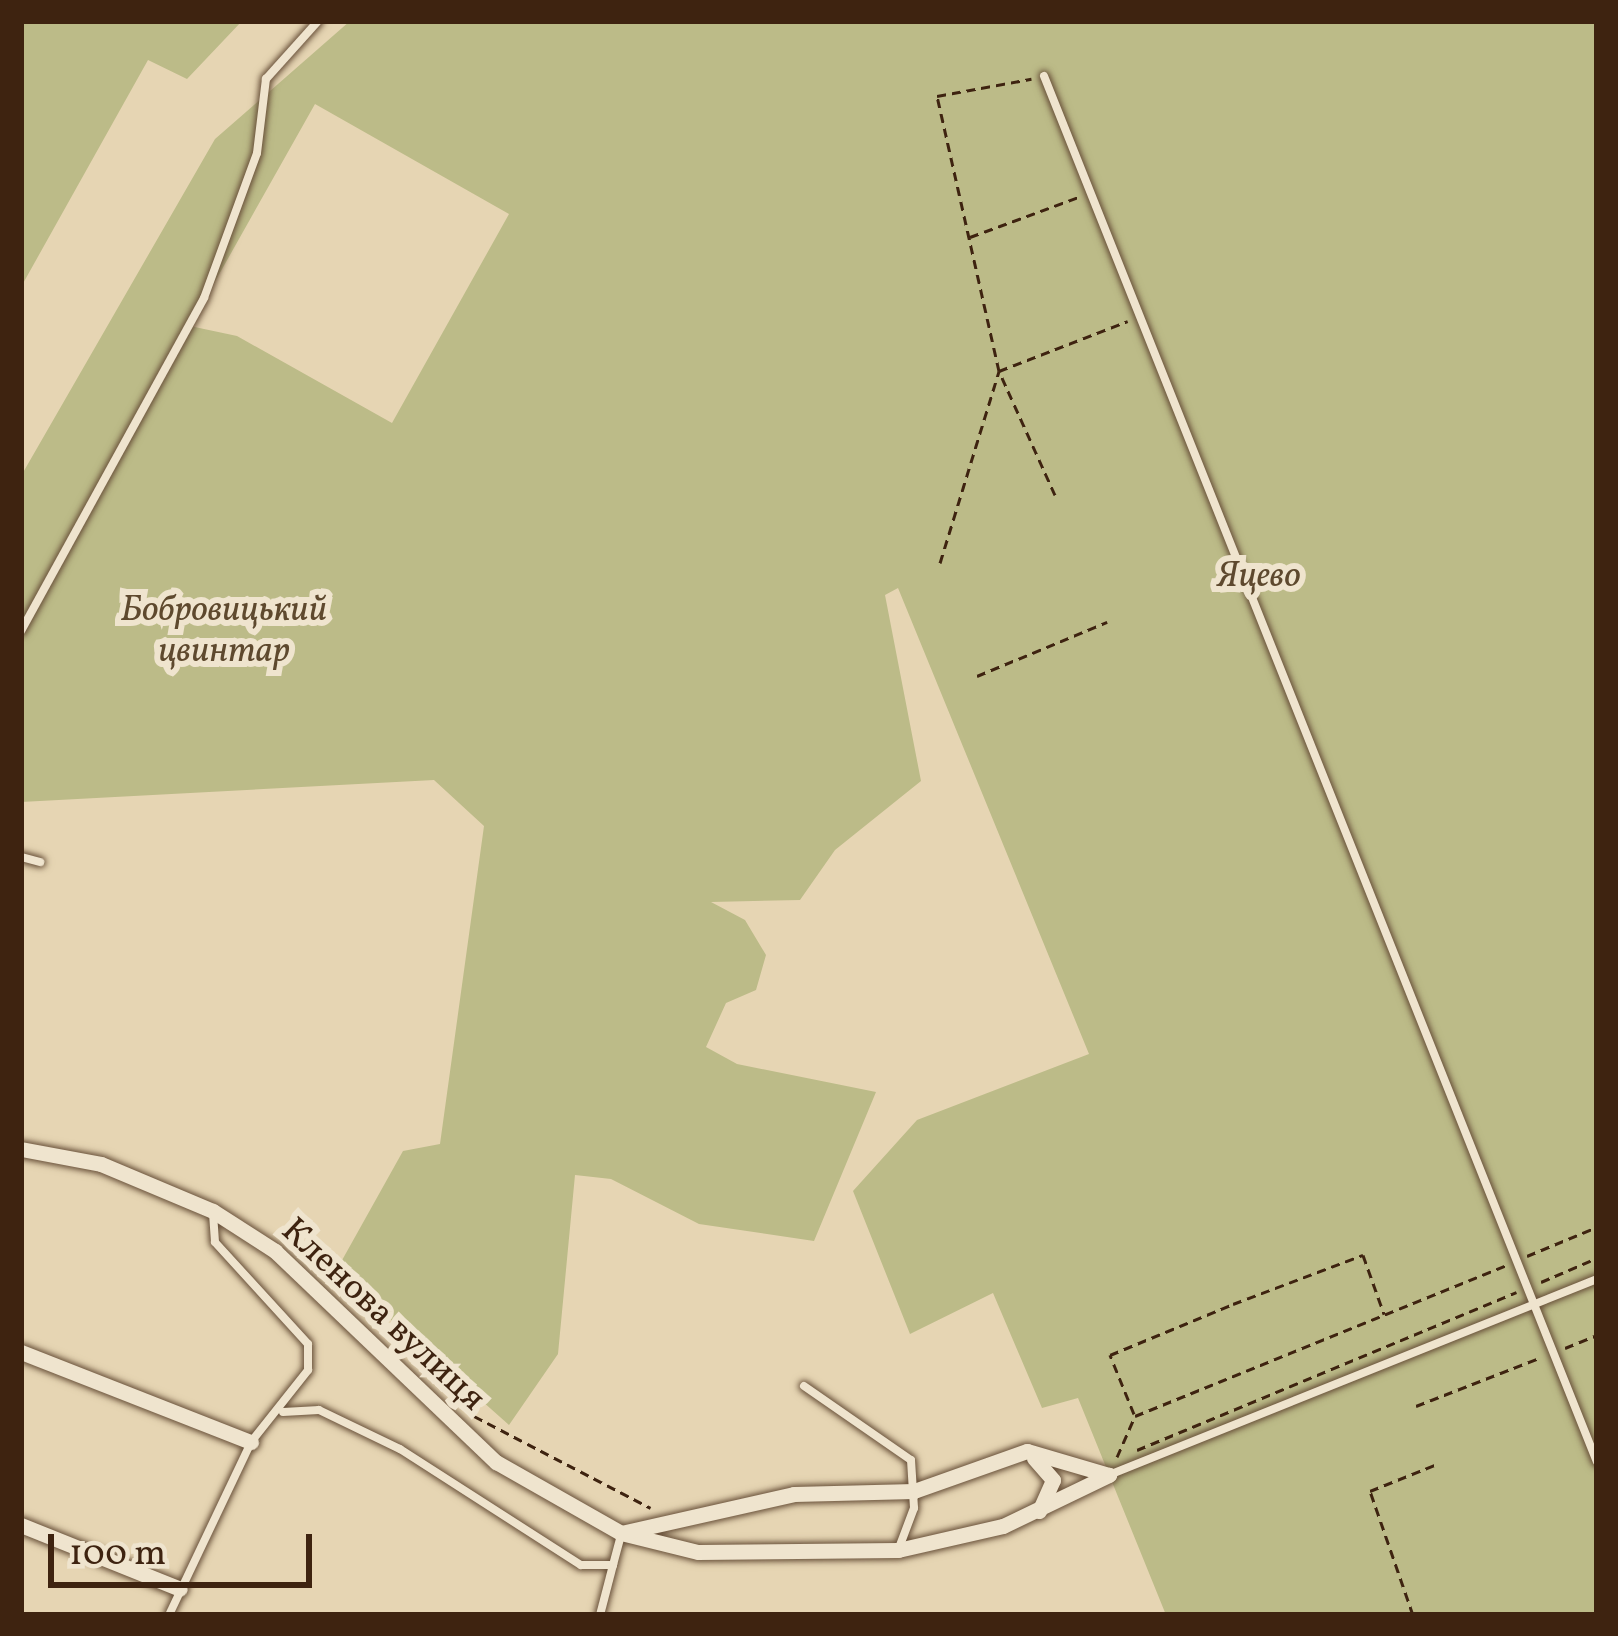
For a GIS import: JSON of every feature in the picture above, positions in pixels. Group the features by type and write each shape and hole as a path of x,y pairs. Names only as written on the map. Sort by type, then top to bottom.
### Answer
{"street":[{"name":"Кленова вулиця","path":"21,1150 101,1164 213,1210 275,1251 496,1462 621,1533 698,1552 898,1550 1036,1513 1108,1474"},
{"path":"21,1352 251,1442"},
{"path":"621,1533 794,1494 914,1491 1027,1451 1108,1474"},
{"path":"1027,1451 1053,1480 1036,1513"},
{"path":"21,1525 180,1589"}],"lane":[{"path":"21,632 204,298 257,153 266,79 318,21"},
{"path":"1044,76 1087,194 1597,1462"},
{"path":"21,857 40,862"},
{"path":"169,1615 251,1442 308,1370 308,1344 215,1242 213,1210"},
{"path":"1108,1474 1597,1279"},
{"path":"804,1386 897,1444 914,1491 898,1550"},
{"path":"270,1416 320,1410 581,1565 613,1565"},
{"path":"600,1615 621,1533"}],"path":[{"path":"1044,76 937,95 999,371 1055,494"},
{"path":"970,237 1087,194"},
{"path":"999,371 1137,318"},
{"path":"940,563 999,371"},
{"path":"977,676 1107,622"},
{"path":"1108,1474 1135,1416 1597,1227"},
{"path":"1135,1416 1110,1354 1232,1304 1363,1255 1384,1314"},
{"path":"1108,1474 1142,1445 1597,1258"},
{"path":"1416,1406 1597,1335"},
{"path":"1413,1615 1370,1491 1437,1464"}],"green space":[{"path":"21,21 242,21 187,79 148,60 21,287"},
{"path":"350,21 1597,21 1597,1615 1166,1615 1078,1398 1042,1408 993,1293 910,1334 853,1191 917,1120 1089,1054 898,588 885,595 921,781 835,850 800,900 711,902 745,920 766,955 756,990 726,1003 706,1047 737,1064 876,1092 814,1241 699,1224 611,1179 575,1175 558,1354 509,1425 336,1271 403,1151 440,1144 484,826 434,780 21,802 21,476 215,139","holes":["315,104 509,214 392,423 237,336 190,326"]}],"park label":[{"name":"Яцево","path":"1259,578"},
{"name":"Бобровицький цвинтар","path":"224,632"}]}
